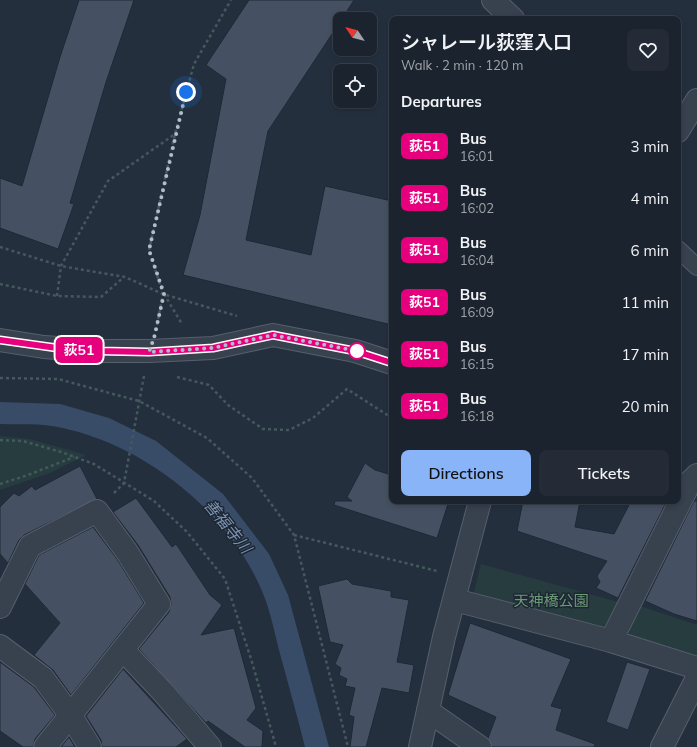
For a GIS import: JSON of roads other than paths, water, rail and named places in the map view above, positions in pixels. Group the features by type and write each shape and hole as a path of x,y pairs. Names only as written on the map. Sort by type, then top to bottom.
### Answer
{"street":[{"path":"493,0 510,16"},
{"path":"681,126 697,100"},
{"path":"0,340 44,347 149,352 213,348 273,335 355,351 389,362"},
{"path":"681,500 690,482 697,475"},
{"path":"420,747 444,637 479,504"},
{"path":"611,641 679,504"},
{"path":"0,607 30,546 97,511 127,552 158,604 46,747"},
{"path":"455,600 611,641 697,668"},
{"path":"0,646 43,678 71,716 90,747"},
{"path":"123,650 210,747"},
{"path":"662,747 697,678"},
{"path":"428,711 480,747"}],"lane":[{"path":"681,253 697,267"}],"water":[{"name":"善福寺川","path":"0,402 60,404 109,418 156,441 223,494 269,554 288,595 329,747 305,747 267,604 253,572 234,542 211,514 184,489 155,468 124,450 91,436 58,427 0,424"}],"park label":[{"name":"天神橋公園","path":"551,601"}]}
